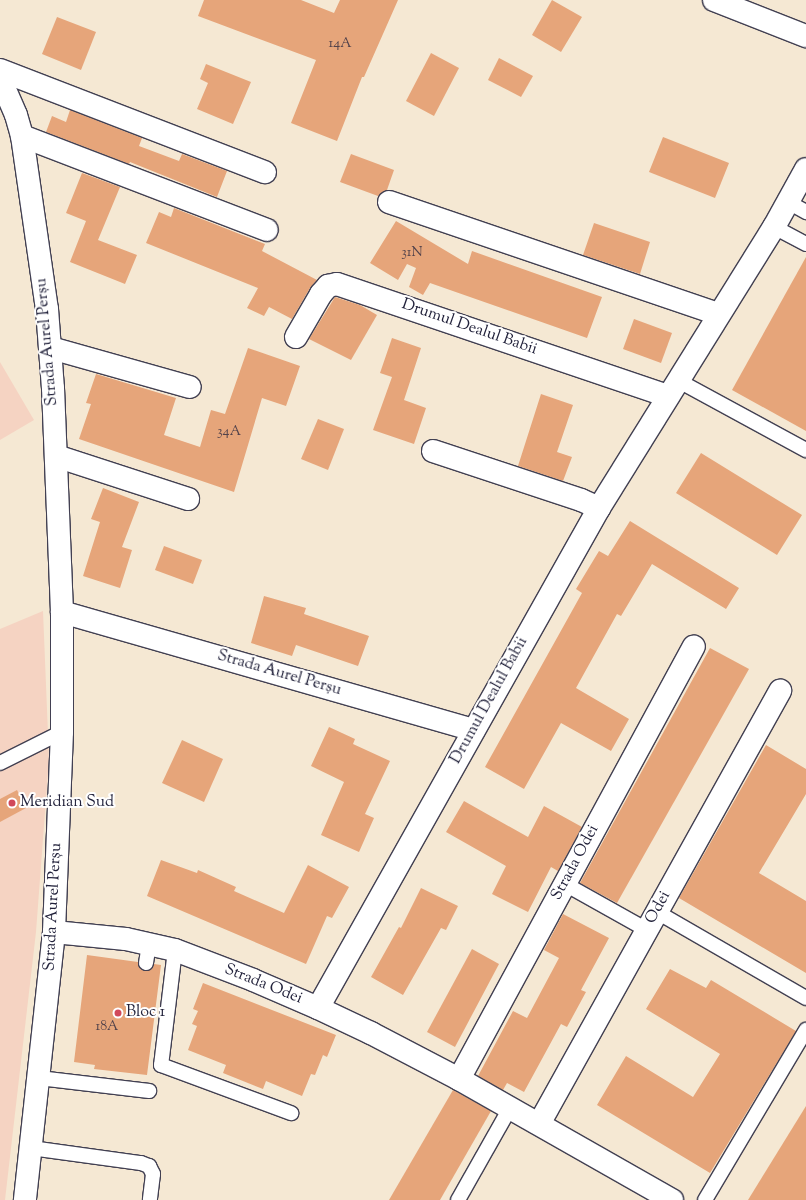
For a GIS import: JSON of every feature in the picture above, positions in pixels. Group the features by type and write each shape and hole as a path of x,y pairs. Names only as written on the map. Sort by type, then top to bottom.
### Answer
{"street":[{"path":"714,0 806,36"},
{"path":"0,70 265,172"},
{"name":"Strada Aurel Perșu","path":"0,78 16,115 22,136 33,203 51,348 62,612 62,732 54,932 25,1200"},
{"path":"22,136 267,230"},
{"name":"Drumul Dealul Babii","path":"318,1008 599,508 718,314 774,227 797,207 806,170"},
{"path":"389,202 718,314"},
{"name":"Drumul Dealul Babii","path":"296,337 321,294 328,286 337,284 672,388"},
{"path":"51,348 190,387"},
{"path":"433,451 581,500 599,508"},
{"path":"56,456 188,499"},
{"name":"Strada Aurel Perșu","path":"62,612 473,730"},
{"name":"Strada Odei","path":"459,1079 694,647"},
{"name":"Odei","path":"539,1124 780,691"},
{"name":"Strada Odei","path":"54,932 96,935 148,954 175,950 253,980 318,1008 371,1033 459,1079 672,1200"}],"lane":[{"path":"774,227 806,244"},
{"path":"672,388 806,450"},
{"path":"0,763 62,732"},
{"path":"565,884 652,921 806,998"},
{"path":"175,950 162,1065 291,1113"},
{"path":"705,1200 806,1030"},
{"path":"39,1078 149,1091"},
{"path":"458,1200 510,1108"},
{"path":"31,1148 141,1163 149,1166 153,1174 150,1200"}],"shaded area":[{"path":"0,362 34,420 0,440"},
{"path":"43,611 49,759 36,932 5,1200 0,1200 0,629"}],"building":[{"path":"204,0 301,0 334,13 340,0 398,0 364,77 362,77 337,141 291,123 316,60 198,16"},
{"path":"552,0 582,17 561,52 532,35"},
{"path":"57,17 96,32 81,70 42,54"},
{"path":"431,53 459,68 434,116 406,101"},
{"path":"499,58 533,76 521,97 488,80"},
{"path":"206,64 251,82 233,124 197,109 208,83 200,79"},
{"path":"70,110 142,138 139,146 179,161 182,154 227,171 217,197 130,162 129,164 46,132 52,116 66,122"},
{"path":"663,137 729,163 715,198 649,172"},
{"path":"351,154 394,170 387,190 378,196 340,182"},
{"path":"82,173 120,187 98,240 137,255 125,284 70,262 86,221 66,213"},
{"path":"174,208 265,244 262,251 317,280 310,288 292,319 269,307 264,316 247,308 258,288 146,243 159,212 171,217"},
{"path":"396,221 468,264 472,251 602,297 587,338 430,283 423,295 409,287 416,268 407,264 398,280 370,263"},
{"path":"594,223 650,242 640,274 583,255"},
{"path":"806,257 806,431 732,390"},
{"path":"335,297 360,305 377,315 351,360 309,339"},
{"path":"634,319 672,333 661,363 623,349"},
{"path":"392,338 421,348 404,400 426,408 414,444 373,430 392,377 380,373"},
{"path":"248,348 300,366 286,406 262,398 234,492 79,439 91,404 86,403 96,374 176,398 164,435 200,447 211,410 225,414"},
{"path":"541,394 573,405 557,452 572,457 563,481 518,466"},
{"path":"318,419 344,429 328,470 301,459"},
{"path":"701,453 802,515 777,555 676,493"},
{"path":"103,488 139,502 122,547 132,550 120,588 83,576 100,522 91,519"},
{"path":"630,521 739,588 726,609 652,564 621,616 617,614 576,688 629,719 611,751 561,723 524,789 485,767 582,593 576,589 599,551 608,556"},
{"path":"164,546 202,560 193,584 155,570"},
{"path":"264,596 306,608 304,614 369,636 358,666 296,645 292,656 251,643"},
{"path":"710,648 749,669 617,903 580,883"},
{"path":"329,727 355,739 353,744 390,761 365,814 374,818 359,852 321,835 344,782 311,766"},
{"path":"182,740 223,759 204,802 162,783"},
{"path":"766,745 806,769 806,794 759,873 806,901 806,973 679,898"},
{"name":"Meridian Sud","path":"17,790 26,808 0,822 0,799"},
{"path":"464,801 528,837 544,806 582,827 558,871 551,867 528,912 492,894 506,866 446,832"},
{"path":"161,860 197,873 198,870 236,887 234,891 284,913 308,865 349,887 332,918 327,916 306,964 147,896"},
{"path":"421,888 458,906 446,930 441,928 403,995 371,977 399,927 401,928"},
{"path":"563,914 609,938 581,990 586,992 567,1027 561,1024 524,1092 507,1083 503,1090 478,1076 513,1011 527,1018 559,958 544,950"},
{"path":"472,949 499,964 455,1047 427,1032"},
{"name":"Bloc 1","path":"87,955 138,962 140,969 145,971 152,969 154,964 161,965 147,1075 94,1069 95,1065 74,1062"},
{"path":"670,969 706,988 711,980 796,1031 710,1173 597,1105 626,1056 693,1097 720,1054 646,1009"},
{"path":"203,983 336,1035 327,1057 323,1055 315,1075 311,1074 302,1096 266,1081 263,1089 223,1073 226,1065 188,1050 197,1026 192,1024 198,1011 193,1009"},
{"path":"453,1090 491,1111 440,1200 389,1200"},
{"path":"806,1106 806,1200 748,1200"}],"place":[{"name":"Meridian Sud","path":"12,803"},
{"name":"Bloc 1","path":"118,1013"}]}
